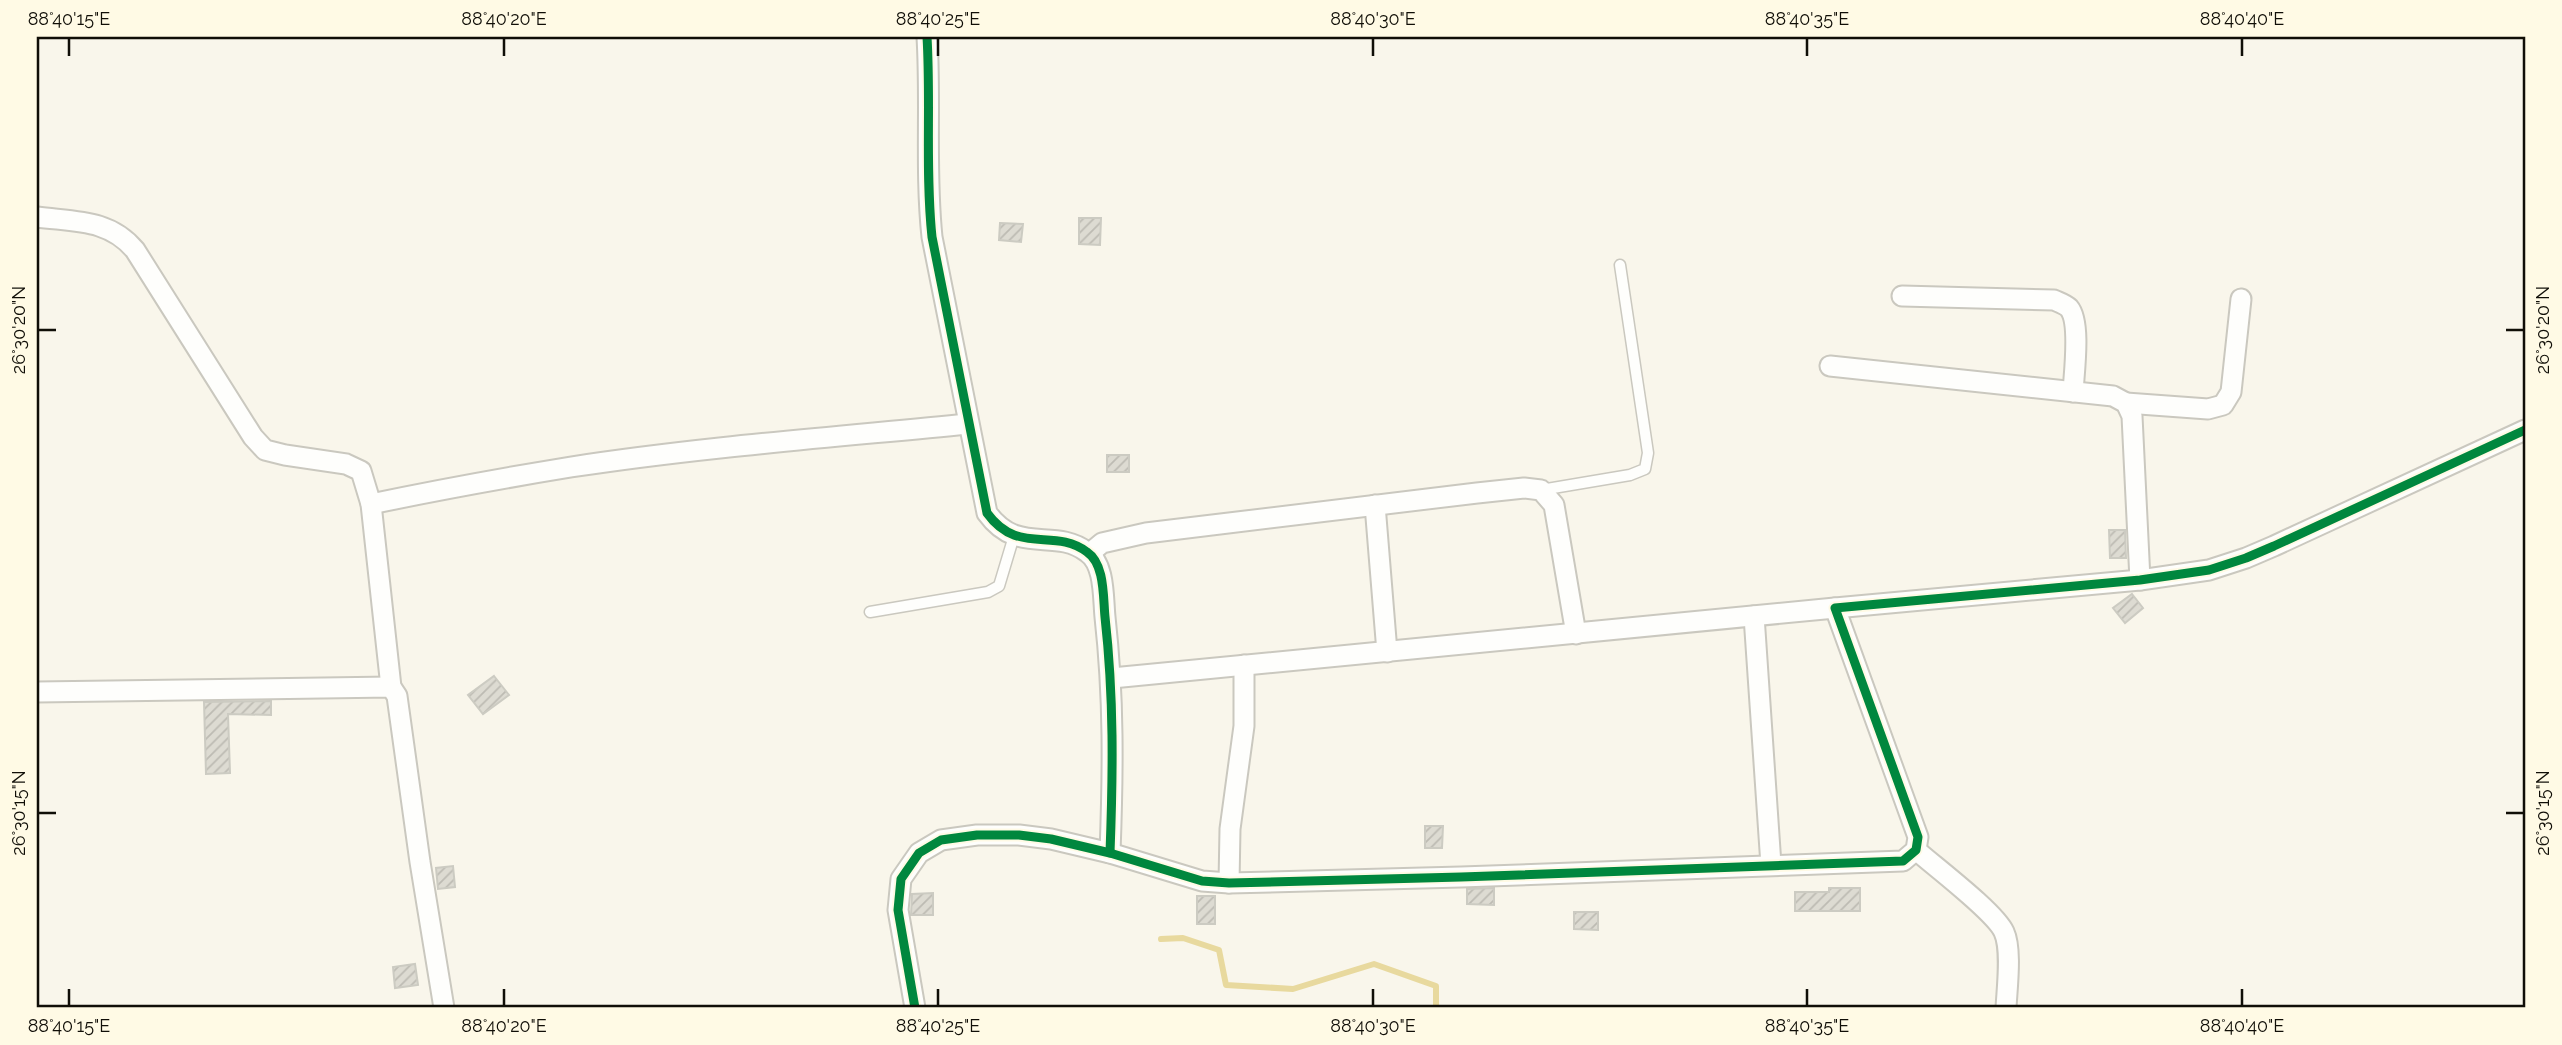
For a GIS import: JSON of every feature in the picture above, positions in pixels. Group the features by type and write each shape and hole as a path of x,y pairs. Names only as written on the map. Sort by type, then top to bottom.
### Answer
{"street":[{"path":"928,37 928,206 987,513 998,528 1014,536 1076,545 1090,553 1100,569 1112,678 1114,742 1111,853"},
{"path":"37,217 106,227 123,236 135,250 253,437 265,450 285,456 346,464 361,471 371,504 391,687 397,696 444,1008"},
{"path":"1902,296 2054,300 2068,307 2075,320 2073,392"},
{"path":"1830,366 2113,396 2126,403 2208,409 2222,405 2231,391 2241,299"},
{"path":"2126,403 2132,416 2140,580"},
{"path":"371,504 468,484 573,467 968,424"},
{"path":"1112,678 2140,580 2209,569 2246,558 2525,430"},
{"path":"1090,553 1102,543 1146,533 1512,489 1541,490 1554,505 1576,634"},
{"path":"1374,505 1387,652"},
{"path":"915,1008 898,910 901,879 919,853 941,840 977,835 1020,835 1051,839 1111,853 1202,881 1229,883 1903,860 1916,850 1918,836 1835,608"},
{"path":"1754,617 1772,865"},
{"path":"1229,883 1230,829 1244,726 1244,666"},
{"path":"37,692 391,687"},
{"path":"1916,850 1994,918 2004,933 2007,951 2006,1008"}],"lane":[{"path":"1541,490 1630,475 1645,469 1648,453 1620,265"},
{"path":"870,612 988,593 999,586 1014,536"}],"building":[{"path":"1079,218 1101,218 1100,245 1079,244"},
{"path":"1000,223 1023,224 1021,242 999,240"},
{"path":"1107,455 1129,455 1129,472 1107,472"},
{"path":"2109,530 2125,530 2126,558 2110,558"},
{"path":"2132,594 2143,608 2125,623 2113,608"},
{"path":"494,676 509,695 483,714 468,695"},
{"path":"271,701 271,715 228,714 230,773 206,774 204,702"},
{"path":"1425,826 1443,826 1442,848 1425,848"},
{"path":"453,866 455,887 438,889 436,868"},
{"path":"1494,888 1494,905 1467,904 1467,889"},
{"path":"1829,888 1860,888 1860,911 1795,911 1795,892 1829,892"},
{"path":"933,893 933,915 911,915 912,894"},
{"path":"1197,896 1215,896 1215,924 1197,924"},
{"path":"1574,912 1598,912 1598,930 1574,929"},
{"path":"415,964 418,985 395,988 393,967"}],"waterway":[{"path":"1161,939 1183,938 1219,950 1226,985 1293,989 1374,964 1436,986 1436,1008"}],"cycle path":[{"path":"927,37 932,237 987,513 1011,534 1074,545 1093,557 1100,573 1111,706 1110,853"},
{"path":"915,1008 898,910 901,879 919,853 941,840 977,835 1019,835 1051,839 1110,853 1202,881 1229,883 1903,861 1916,850 1918,837 1835,608 2140,580 2209,570 2274,546 2525,430"}]}
